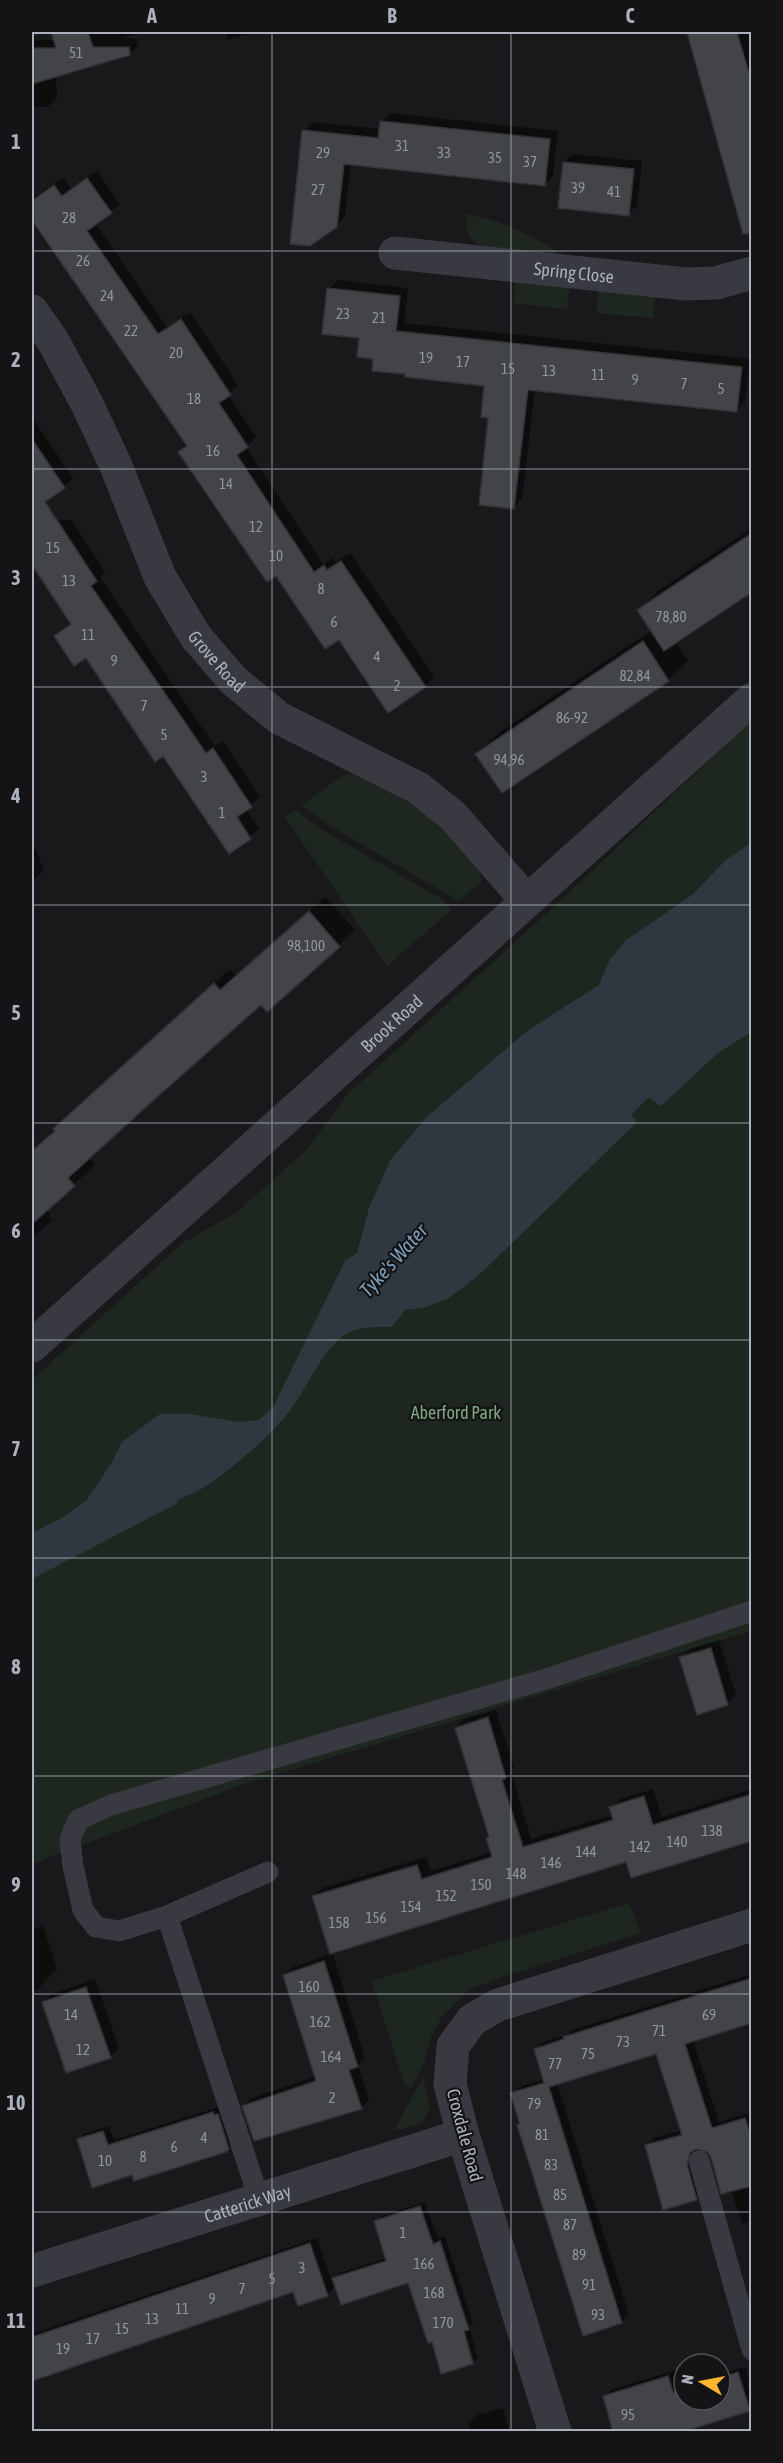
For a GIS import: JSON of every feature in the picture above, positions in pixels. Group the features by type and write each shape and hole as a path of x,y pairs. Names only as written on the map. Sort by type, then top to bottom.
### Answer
{"street":[{"name":"Spring Close","path":"396,253 686,284 716,283 752,273"},
{"name":"Grove Road","path":"32,311 53,341 87,404 116,466 160,577 196,637 233,680 279,718 418,788 453,816 527,901"},
{"name":"Brook Road","path":"32,1346 752,699"},
{"name":"Croxdale Road","path":"555,2432 463,2135 450,2084 453,2046 472,2020 498,2005 752,1926"},
{"name":"Catterick Way","path":"34,2261 259,2199 463,2135"}],"lane":[{"path":"268,1872 167,1917 119,1931 96,1928 83,1910 70,1840 78,1820 111,1805 546,1679 752,1611"},
{"path":"167,1917 259,2199"},
{"path":"699,2162 752,2350"}],"green space":[{"path":"467,214 517,230 563,257 480,246 469,236 466,226"},
{"path":"516,275 570,281 567,309 513,303"},
{"path":"599,284 656,290 653,318 596,313"},
{"name":"Aberford Park","path":"751,721 751,1631 241,1785 32,1864 32,1380 184,1242 236,1213 308,1148 347,1095 559,902"},
{"path":"346,774 361,775 420,809 476,864 482,881 459,901 327,824 301,805"},
{"path":"296,810 319,828 443,900 451,910 387,966 285,817"},
{"path":"629,1903 641,1933 470,1989 442,2016 431,2037 424,2063 411,2089 404,2084 372,1981"},
{"path":"423,2077 430,2107 422,2123 394,2131"}],"water":[{"name":"Tyke's Water","path":"751,843 751,1032 718,1053 661,1106 649,1097 631,1115 637,1122 480,1274 449,1298 426,1307 405,1310 392,1327 369,1327 346,1334 338,1340 289,1412 260,1443 225,1472 203,1488 178,1500 176,1504 32,1579 32,1533 65,1516 87,1500 111,1464 122,1442 160,1414 190,1414 238,1422 259,1420 273,1407 345,1261 357,1253 369,1208 391,1159 427,1117 527,1031 599,985 609,961 625,941 692,895 726,860"}],"building":[{"path":"51,32 88,32 93,47 129,47 130,55 32,84 32,48 56,48"},
{"path":"687,32 737,32 752,83 752,233 743,234"},
{"path":"380,121 550,139 545,186 344,164 337,227 310,246 290,244 302,130 378,138"},
{"path":"563,162 634,169 629,216 558,208"},
{"path":"87,178 112,213 87,231 158,334 181,319 231,395 219,403 248,447 237,455 314,572 324,565 327,570 341,561 426,687 388,713 339,640 325,649 276,576 267,582 178,452 187,446 32,220 32,201 54,185 62,196"},
{"path":"327,288 400,296 396,331 742,367 737,412 528,390 514,509 479,505 488,418 481,417 484,386 372,371 373,359 357,357 359,338 322,334"},
{"path":"32,439 65,488 45,502 97,581 91,586 206,753 213,748 252,807 237,817 251,839 229,854 163,756 155,762 86,658 74,666 54,636 71,624 32,565"},
{"path":"752,533 752,592 664,651 637,610"},
{"path":"643,641 669,681 502,793 475,754"},
{"path":"309,911 340,947 267,1012 261,1005 156,1098 68,1178 75,1186 32,1224 32,1151 55,1131 53,1129 214,983 220,990"},
{"path":"711,1648 728,1705 697,1715 679,1657"},
{"path":"488,1717 506,1778 502,1780 523,1847 613,1820 609,1807 644,1796 653,1825 752,1794 752,1841 631,1878 626,1862 330,1954 312,1896 417,1865 422,1879 492,1857 486,1838 489,1837 455,1728"},
{"path":"324,1961 358,2067 349,2070 362,2109 254,2141 242,2106 316,2081 283,1975"},
{"path":"752,1978 752,2023 685,2044 712,2128 745,2118 752,2139 752,2186 721,2194 711,2157 707,2152 696,2149 690,2153 687,2164 697,2200 663,2210 645,2145 682,2135 656,2054 549,2087 622,2323 583,2336 517,2125 520,2124 510,2093 544,2083 534,2049 564,2039 563,2037"},
{"path":"86,1987 111,2058 66,2073 42,2002"},
{"path":"213,2112 214,2115 218,2114 229,2149 226,2152 134,2181 132,2175 92,2188 77,2139 103,2131 108,2145"},
{"path":"420,2206 433,2244 440,2241 469,2330 464,2331 473,2364 441,2374 432,2342 428,2343 408,2283 341,2305 332,2278 386,2261 374,2221"},
{"path":"310,2243 328,2296 298,2306 293,2292 32,2381 32,2337"},
{"path":"738,2372 750,2411 682,2432 613,2432 603,2396 668,2376 672,2389 672,2412 732,2412 732,2374"}]}
